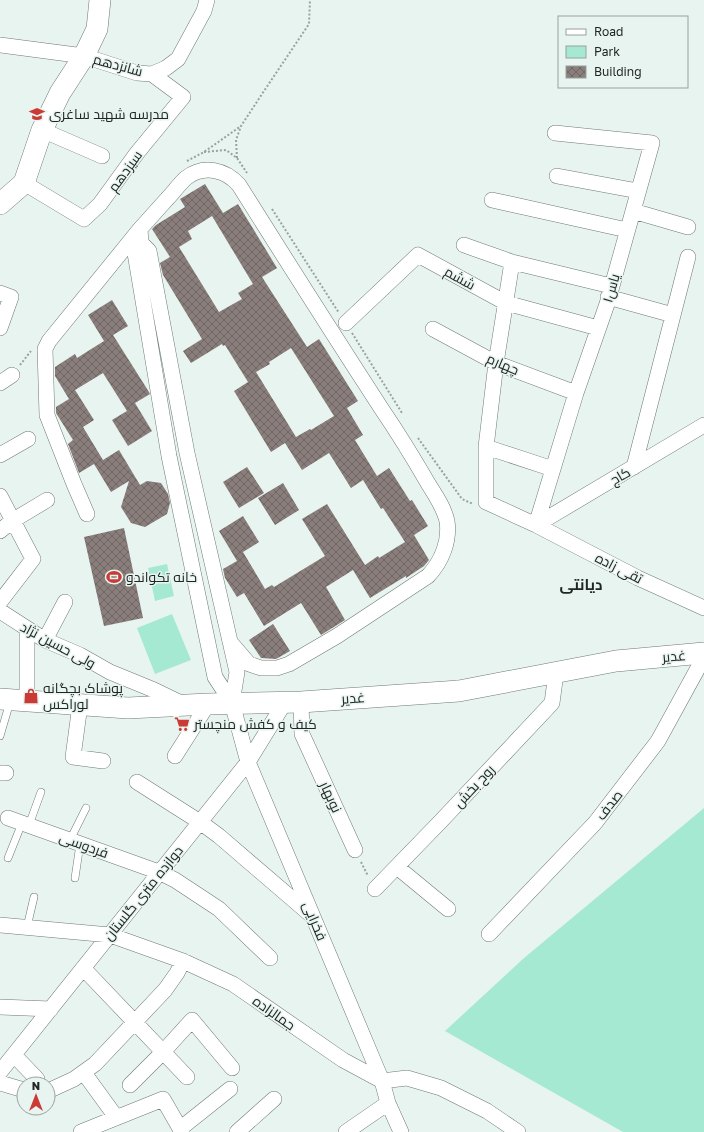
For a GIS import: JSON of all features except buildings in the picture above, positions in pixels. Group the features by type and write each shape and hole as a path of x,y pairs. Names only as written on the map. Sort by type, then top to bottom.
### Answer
{"main road":[{"path":"0,204 24,183 42,130 60,93 84,56 97,29 100,0"},
{"name":"غدیر","path":"12,701 128,708 232,703 293,702 459,691 616,661 704,653"}],"street":[{"name":"شانزدهم","path":"0,44 84,56 136,73 152,74 166,68 178,59 204,11 207,0"},
{"name":"سیزدهم","path":"24,183 84,219 100,204 137,153 183,97 152,74"},
{"path":"42,130 102,156"},
{"name":"یاس۱","path":"536,525 576,393 610,291 652,143 554,132"},
{"path":"87,514 47,415 45,349 49,341 141,236 186,178 196,172 206,170 227,174 234,179 239,186 312,302 410,451 439,502 447,521 446,544 443,555 437,566 428,576 337,636 289,664 277,668 260,668 249,664 230,642"},
{"path":"557,176 638,190"},
{"path":"492,200 627,230"},
{"path":"633,211 688,227"},
{"path":"141,236 149,251 187,453 236,672 232,703"},
{"path":"141,236 135,254 169,456 215,677 232,703 248,762"},
{"path":"464,245 512,262 610,291 673,315"},
{"name":"ششم","path":"346,323 418,255 506,303 598,328"},
{"path":"634,467 688,257"},
{"path":"486,502 486,447 496,363 512,262"},
{"path":"0,293 11,297 0,328"},
{"name":"چهارم","path":"433,329 496,363 576,393"},
{"name":"کاج","path":"536,525 704,425"},
{"path":"0,455 28,439"},
{"path":"486,447 553,469"},
{"path":"169,456 187,453"},
{"path":"0,496 33,559 0,602"},
{"path":"0,531 12,521 47,500"},
{"name":"تقی زاده","path":"486,502 536,525 638,578 704,608"},
{"path":"45,640 65,602"},
{"name":"ولی حسین نژاد","path":"0,611 27,630 45,640 80,655 110,672 154,690 184,705"},
{"path":"12,701 27,630"},
{"name":"صدف","path":"489,934 600,817 658,741 704,657"},
{"name":"روح بخش","path":"375,889 552,703 556,673"},
{"name":"دوازده متری گلستان","path":"0,1072 248,762 293,702"},
{"name":"نوبهار","path":"293,702 302,734 355,850"},
{"path":"175,756 208,704"},
{"path":"80,706 73,757 103,761"},
{"name":"فخرایی","path":"248,762 382,1081"},
{"path":"137,782 200,822 219,836 313,917"},
{"name":"فردوسی","path":"20,822 160,872 175,880 219,909 270,958"},
{"path":"397,867 448,909"},
{"name":"جمالزاده","path":"0,925 110,935 182,961 232,984 343,1060 382,1081"},
{"path":"56,1087 84,1073 95,1064 165,990 177,973 182,961"},
{"path":"83,968 187,1077"},
{"path":"0,1007 50,1009"},
{"path":"130,1086 192,1020 232,1068"},
{"path":"14,1055 33,1076"},
{"path":"84,1073 116,1117"},
{"path":"401,1132 388,1103 382,1081 407,1078 441,1088 487,1111 518,1132"},
{"path":"0,1083 16,1088"},
{"path":"82,1132 163,1099 181,1130 230,1088"},
{"path":"237,1132 274,1099"},
{"path":"346,1132 388,1103"}],"lane":[{"path":"0,736 12,701"},
{"path":"8,858 20,822 41,792"},
{"path":"75,878 75,842 86,808"},
{"path":"27,927 34,897"}],"path":[{"path":"237,158 236,140 242,126 309,24 310,0"},
{"path":"242,126 204,152 226,150 237,158 250,176"},
{"path":"270,207 346,323 406,419"},
{"path":"414,432 426,451 462,499 472,504 486,502"},
{"path":"355,850 375,889"}],"green space":[{"path":"167,564 174,596 155,601 148,568"},
{"path":"172,614 191,660 155,674 137,628"},
{"path":"704,808 704,1132 623,1132 445,1031 524,958"}],"place":[{"name":"مدرسه شهید ساغری","path":"37,114"},
{"name":"خانه تکواندو","path":"114,577"},
{"name":"پوشاک بچگانه لوراکس","path":"31,696"},
{"name":"کیف و کفش منچستر","path":"182,724"}],"district":[{"name":"دیانتی","path":"581,585"}]}
